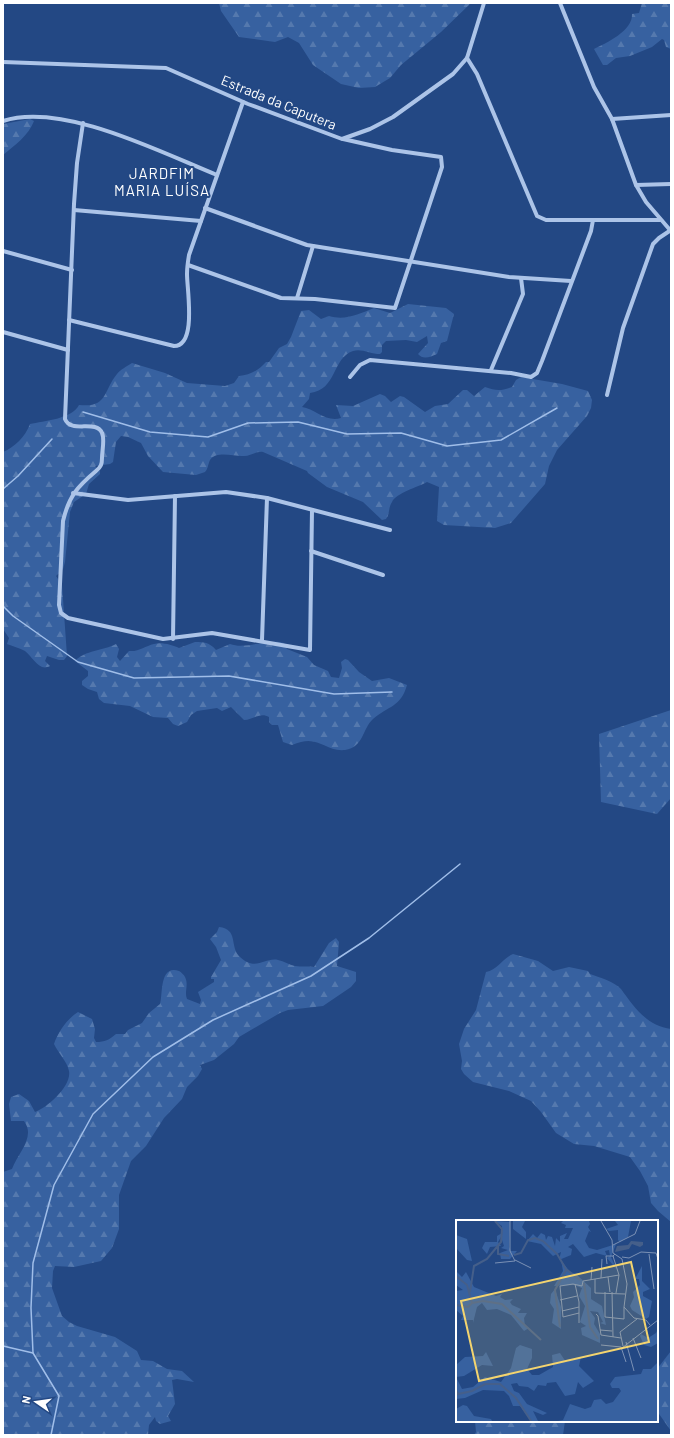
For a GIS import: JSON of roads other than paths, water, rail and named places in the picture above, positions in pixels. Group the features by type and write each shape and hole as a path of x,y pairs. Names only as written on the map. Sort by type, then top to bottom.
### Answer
{"street":[{"name":"Estrada da Caputera","path":"3,62 166,68 243,102 342,139 370,129 393,117 453,74 467,58 484,3"},
{"path":"560,3 594,87 612,119 636,185 646,202 670,230 658,238 653,244 623,328 607,395"},
{"path":"467,58 478,74 537,216 546,220 660,220"},
{"path":"69,320 174,346 180,346 184,342 187,336 189,319 189,255 243,102"},
{"path":"3,122 18,117 34,116 83,123 217,175"},
{"path":"612,119 671,116"},
{"path":"83,123 77,163 74,210 65,419 66,424 94,427 100,430 103,434 102,464 100,468 81,483 73,493 66,508 63,521 59,606 61,613 68,618 163,639 173,639 212,633 262,640 310,650 312,510"},
{"path":"188,264 281,298 297,298 395,308 442,167 441,157 392,150 342,139"},
{"path":"636,185 671,184"},
{"path":"206,208 277,235 313,246 521,278 571,281"},
{"path":"74,210 201,221"},
{"path":"350,377 360,365 370,360 491,370 531,377 537,373 591,231 593,220"},
{"path":"297,298 313,246"},
{"path":"3,251 72,270"},
{"path":"491,370 523,294 521,278"},
{"path":"3,332 68,350"},
{"path":"73,493 117,500 226,492 268,498 390,530"},
{"path":"173,639 175,496"},
{"path":"262,640 268,498"},
{"path":"311,551 383,575"}],"waterway":[{"path":"83,412 150,432 208,437 248,423 298,422 347,434 401,433 447,446 501,440 557,408"},
{"path":"3,489 18,476 52,439"},
{"path":"3,606 13,616 78,662 134,678 229,676 334,694 392,692"},
{"path":"33,1353 31,1308 33,1263 54,1185 93,1114 153,1057 213,1020 311,976 369,938 460,864"},
{"path":"3,1346 33,1353 59,1396 51,1435"}],"district":[{"name":"JARDFIM MARIA LUÍSA","path":"162,182"}]}
